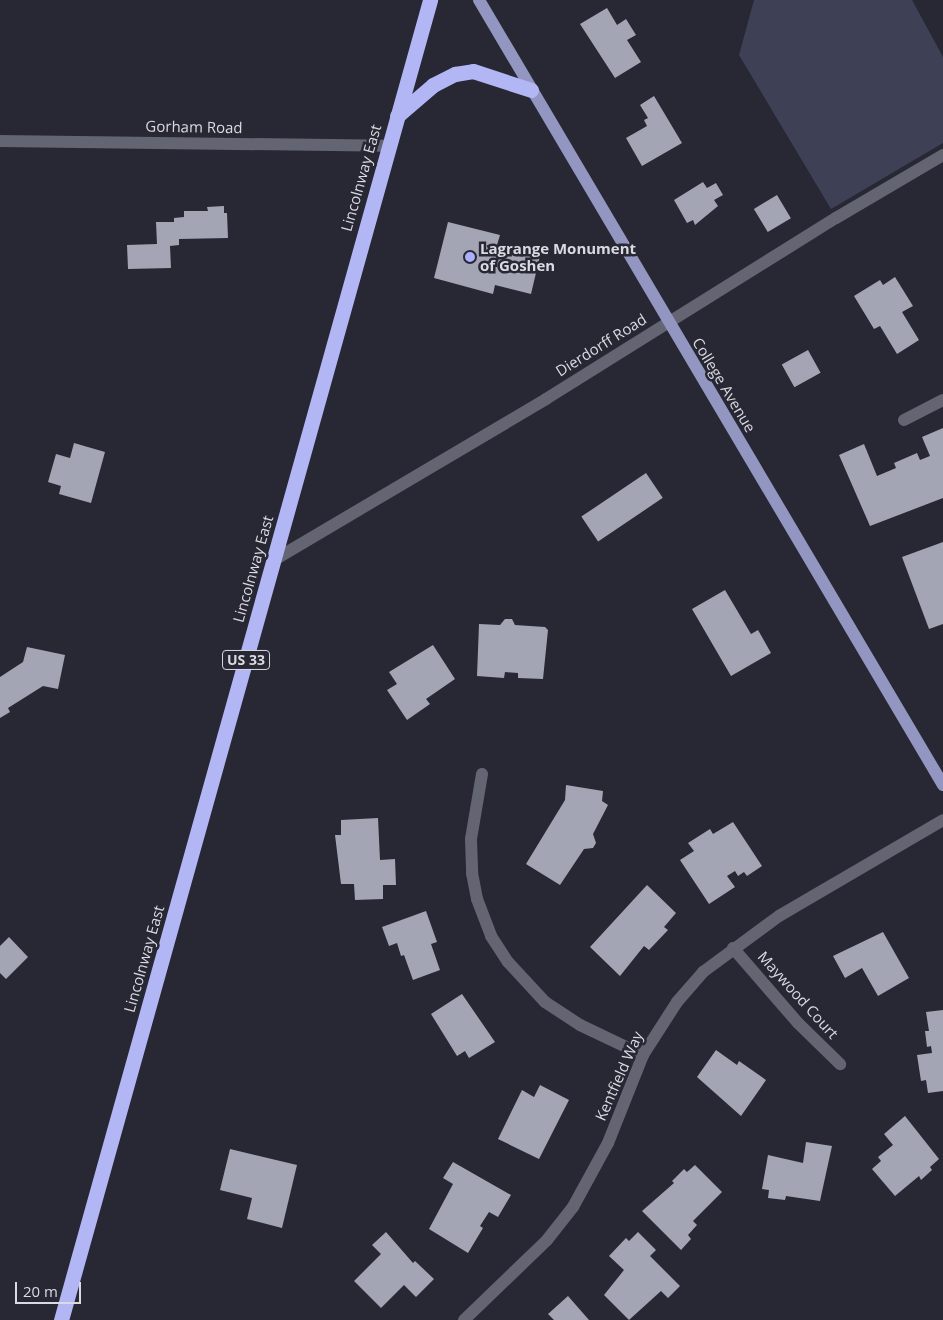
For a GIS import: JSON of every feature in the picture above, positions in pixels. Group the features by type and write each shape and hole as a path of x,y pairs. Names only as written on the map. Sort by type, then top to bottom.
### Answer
{"highway":[{"name":"Lincolnway East","path":"61,1320 396,116 430,0"},
{"path":"396,116 434,85 455,74 472,71 532,90"}],"main road":[{"name":"College Avenue","path":"479,0 943,785"}],"street":[{"name":"Gorham Road","path":"0,140 388,146"},
{"name":"Dierdorff Road","path":"274,560 546,399 668,322 943,155"},
{"path":"904,420 943,400"},
{"path":"482,774 471,839 472,873 477,899 491,936 508,962 545,1002 580,1025 643,1055"},
{"name":"Kentfield Way","path":"464,1320 547,1240 573,1207 608,1143 643,1055 676,1002 703,972 733,948 779,916 943,820"},
{"name":"Maywood Court","path":"733,948 798,1023 840,1064"}],"shaded area":[{"path":"754,0 912,0 943,57 943,143 831,209 739,55"}],"building":[{"path":"607,8 617,25 626,19 636,35 627,40 641,62 615,78 580,24"},
{"path":"654,96 682,143 642,166 626,138 647,126 644,120 648,118 640,105"},
{"path":"703,182 707,188 716,183 723,195 714,200 718,206 695,225 693,220 687,223 674,200"},
{"path":"777,195 791,218 768,232 754,209"},
{"path":"224,206 224,213 227,213 228,238 179,239 179,245 170,246 171,268 128,269 127,245 157,244 156,222 174,222 174,218 184,217 184,211 208,211 207,207"},
{"path":"448,222 500,235 497,245 540,256 531,294 495,285 493,294 434,278"},
{"path":"895,277 913,306 902,312 919,340 897,354 880,326 874,329 854,296 880,280 883,285"},
{"path":"808,350 821,373 794,387 782,365"},
{"path":"943,428 943,498 870,526 839,455 864,444 877,476 896,468 894,463 917,453 920,460 930,456 922,437"},
{"path":"74,443 105,452 91,503 59,494 61,486 48,482 56,454 70,458"},
{"path":"646,473 663,498 598,541 581,517"},
{"path":"943,542 943,624 929,629 902,557"},
{"path":"725,590 751,634 758,630 771,653 731,676 692,609"},
{"path":"505,619 512,619 515,625 545,627 548,630 543,679 518,678 518,673 505,672 504,678 477,676 479,624 500,625"},
{"path":"433,645 455,679 426,699 430,704 407,720 387,690 397,684 389,672"},
{"path":"27,647 65,655 58,689 43,686 8,708 10,712 0,718 0,677 23,662"},
{"path":"566,785 603,791 602,801 608,805 593,834 596,843 593,848 584,849 560,885 526,864 565,800"},
{"path":"378,818 380,860 395,859 396,885 383,885 383,899 355,900 354,884 341,884 335,835 341,835 341,820"},
{"path":"733,822 762,866 747,876 744,872 738,876 735,871 727,876 735,887 709,904 680,860 694,851 688,843 710,829 713,834"},
{"path":"647,885 676,913 664,927 668,930 649,950 644,946 620,976 590,947"},
{"path":"426,911 437,942 431,944 440,970 413,980 404,955 401,956 397,943 389,946 382,927"},
{"path":"883,932 909,978 878,996 862,968 845,978 833,956"},
{"path":"9,937 28,957 6,979 0,973 0,946"},
{"path":"462,994 495,1042 469,1058 465,1051 457,1056 431,1014"},
{"path":"943,1010 943,1091 928,1093 926,1080 921,1081 917,1055 932,1053 931,1046 927,1047 925,1031 929,1031 926,1012"},
{"path":"716,1050 737,1065 739,1061 766,1080 741,1116 697,1077"},
{"path":"540,1085 569,1100 539,1159 498,1139 522,1090 534,1097"},
{"path":"905,1116 939,1159 930,1167 932,1170 921,1180 919,1176 895,1196 872,1169 881,1161 878,1157 893,1145 884,1134"},
{"path":"806,1142 832,1146 820,1201 786,1196 785,1200 768,1198 769,1190 762,1189 768,1155 803,1163"},
{"path":"230,1149 297,1165 282,1228 247,1219 252,1198 220,1190"},
{"path":"453,1162 511,1195 498,1217 489,1212 480,1226 483,1228 468,1253 429,1229 453,1184 443,1178"},
{"path":"695,1165 722,1192 693,1221 697,1225 688,1235 691,1239 681,1250 642,1211 674,1183 672,1181 684,1169 687,1172"},
{"path":"386,1232 413,1263 415,1261 434,1279 416,1297 404,1285 381,1308 354,1281 381,1254 372,1245"},
{"path":"638,1232 656,1250 650,1256 680,1286 668,1298 661,1291 629,1320 604,1295 624,1270 609,1256 626,1238 629,1241"},
{"path":"568,1296 589,1320 554,1320 548,1314"}],"place":[{"name":"Lagrange Monument of Goshen","path":"470,257"}]}
